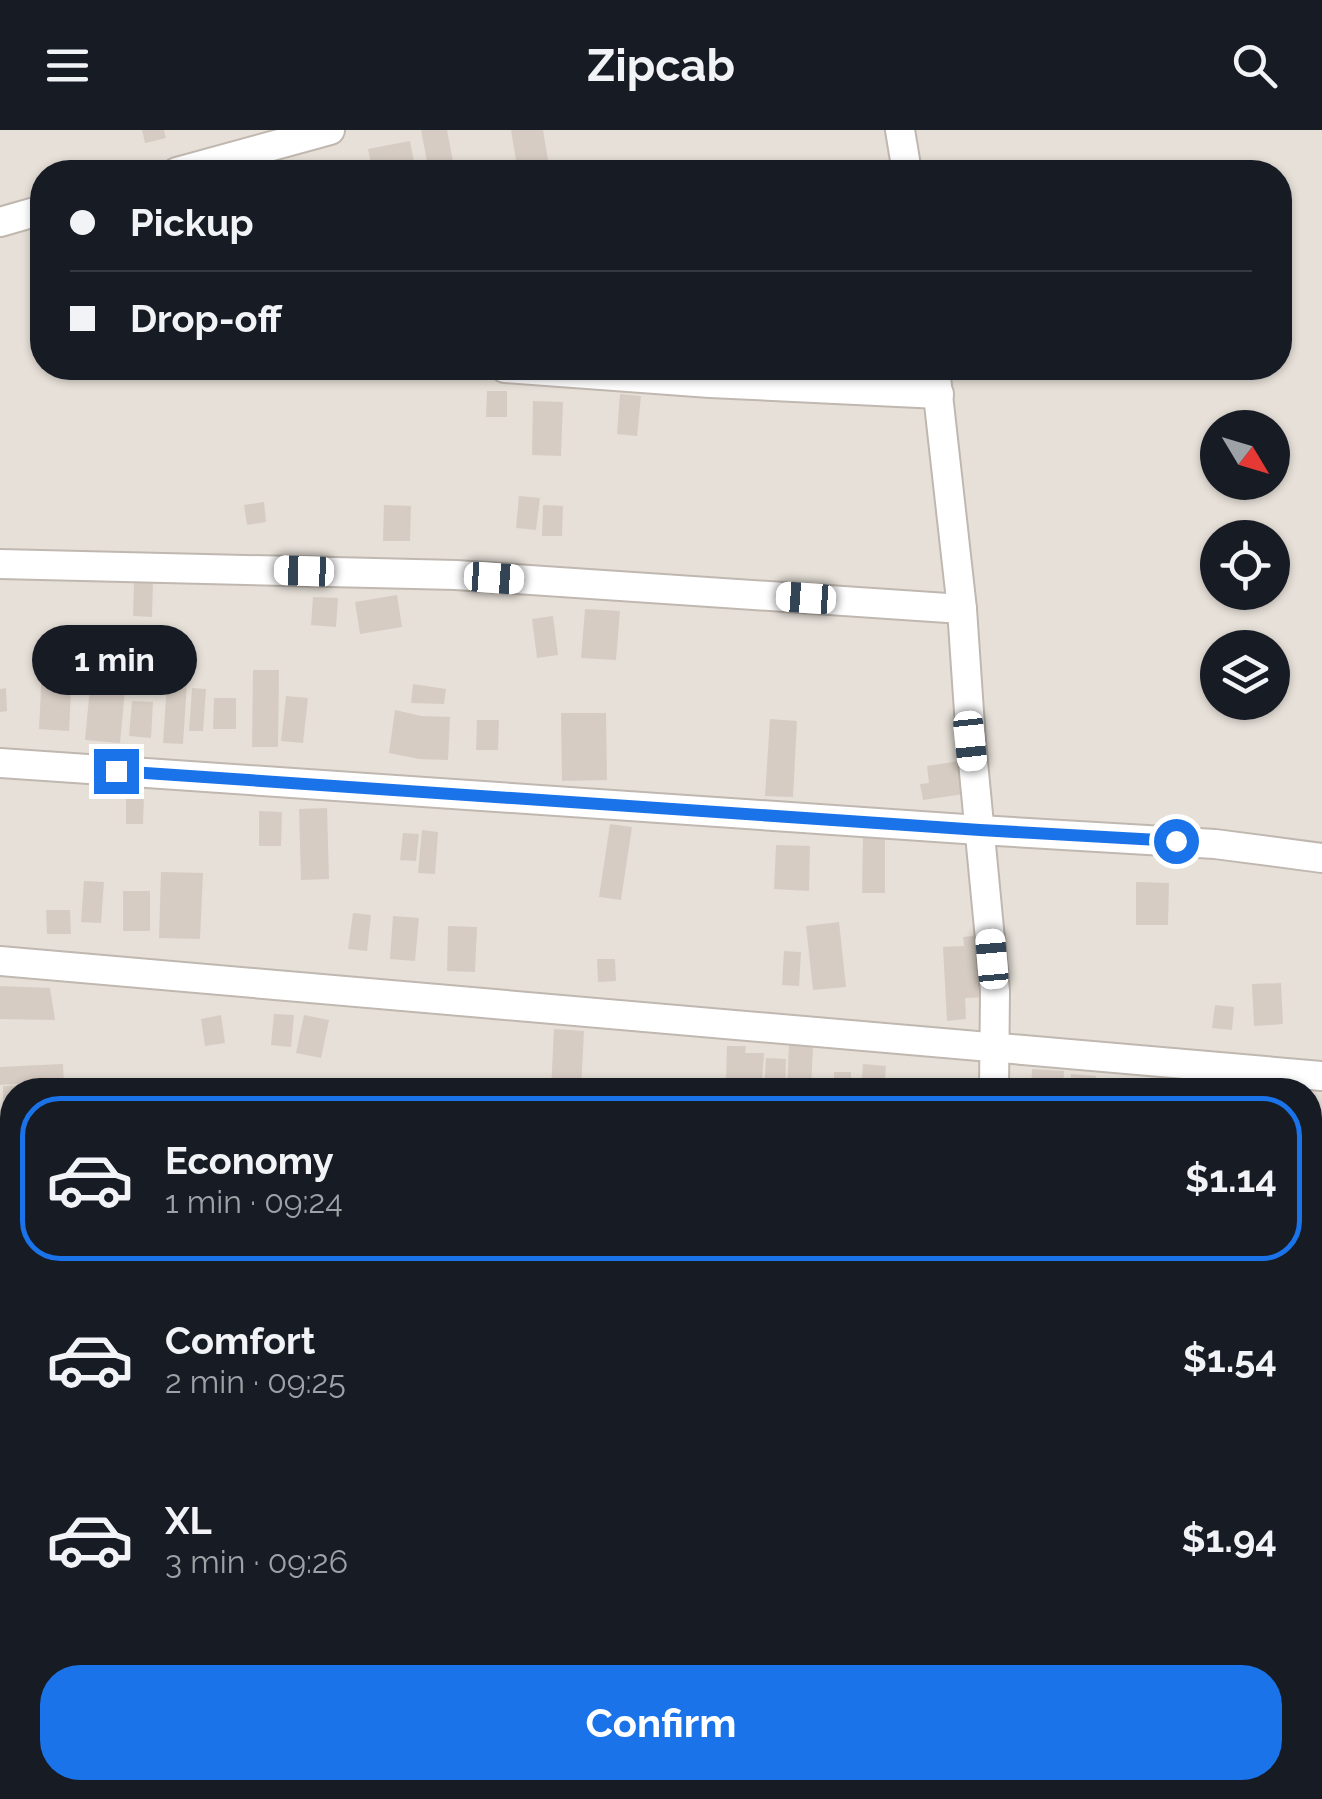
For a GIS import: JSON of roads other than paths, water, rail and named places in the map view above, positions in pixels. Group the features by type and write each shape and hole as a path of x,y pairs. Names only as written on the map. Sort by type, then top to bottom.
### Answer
{"street":[{"path":"221,160 330,130"},
{"path":"900,130 905,160"},
{"path":"0,222 30,213"},
{"path":"659,380 710,384 937,381 962,609 970,741 995,991 994,1078"},
{"path":"0,564 456,575 962,609"},
{"path":"0,763 1215,844 1322,858"},
{"path":"0,961 1322,1076"}]}
